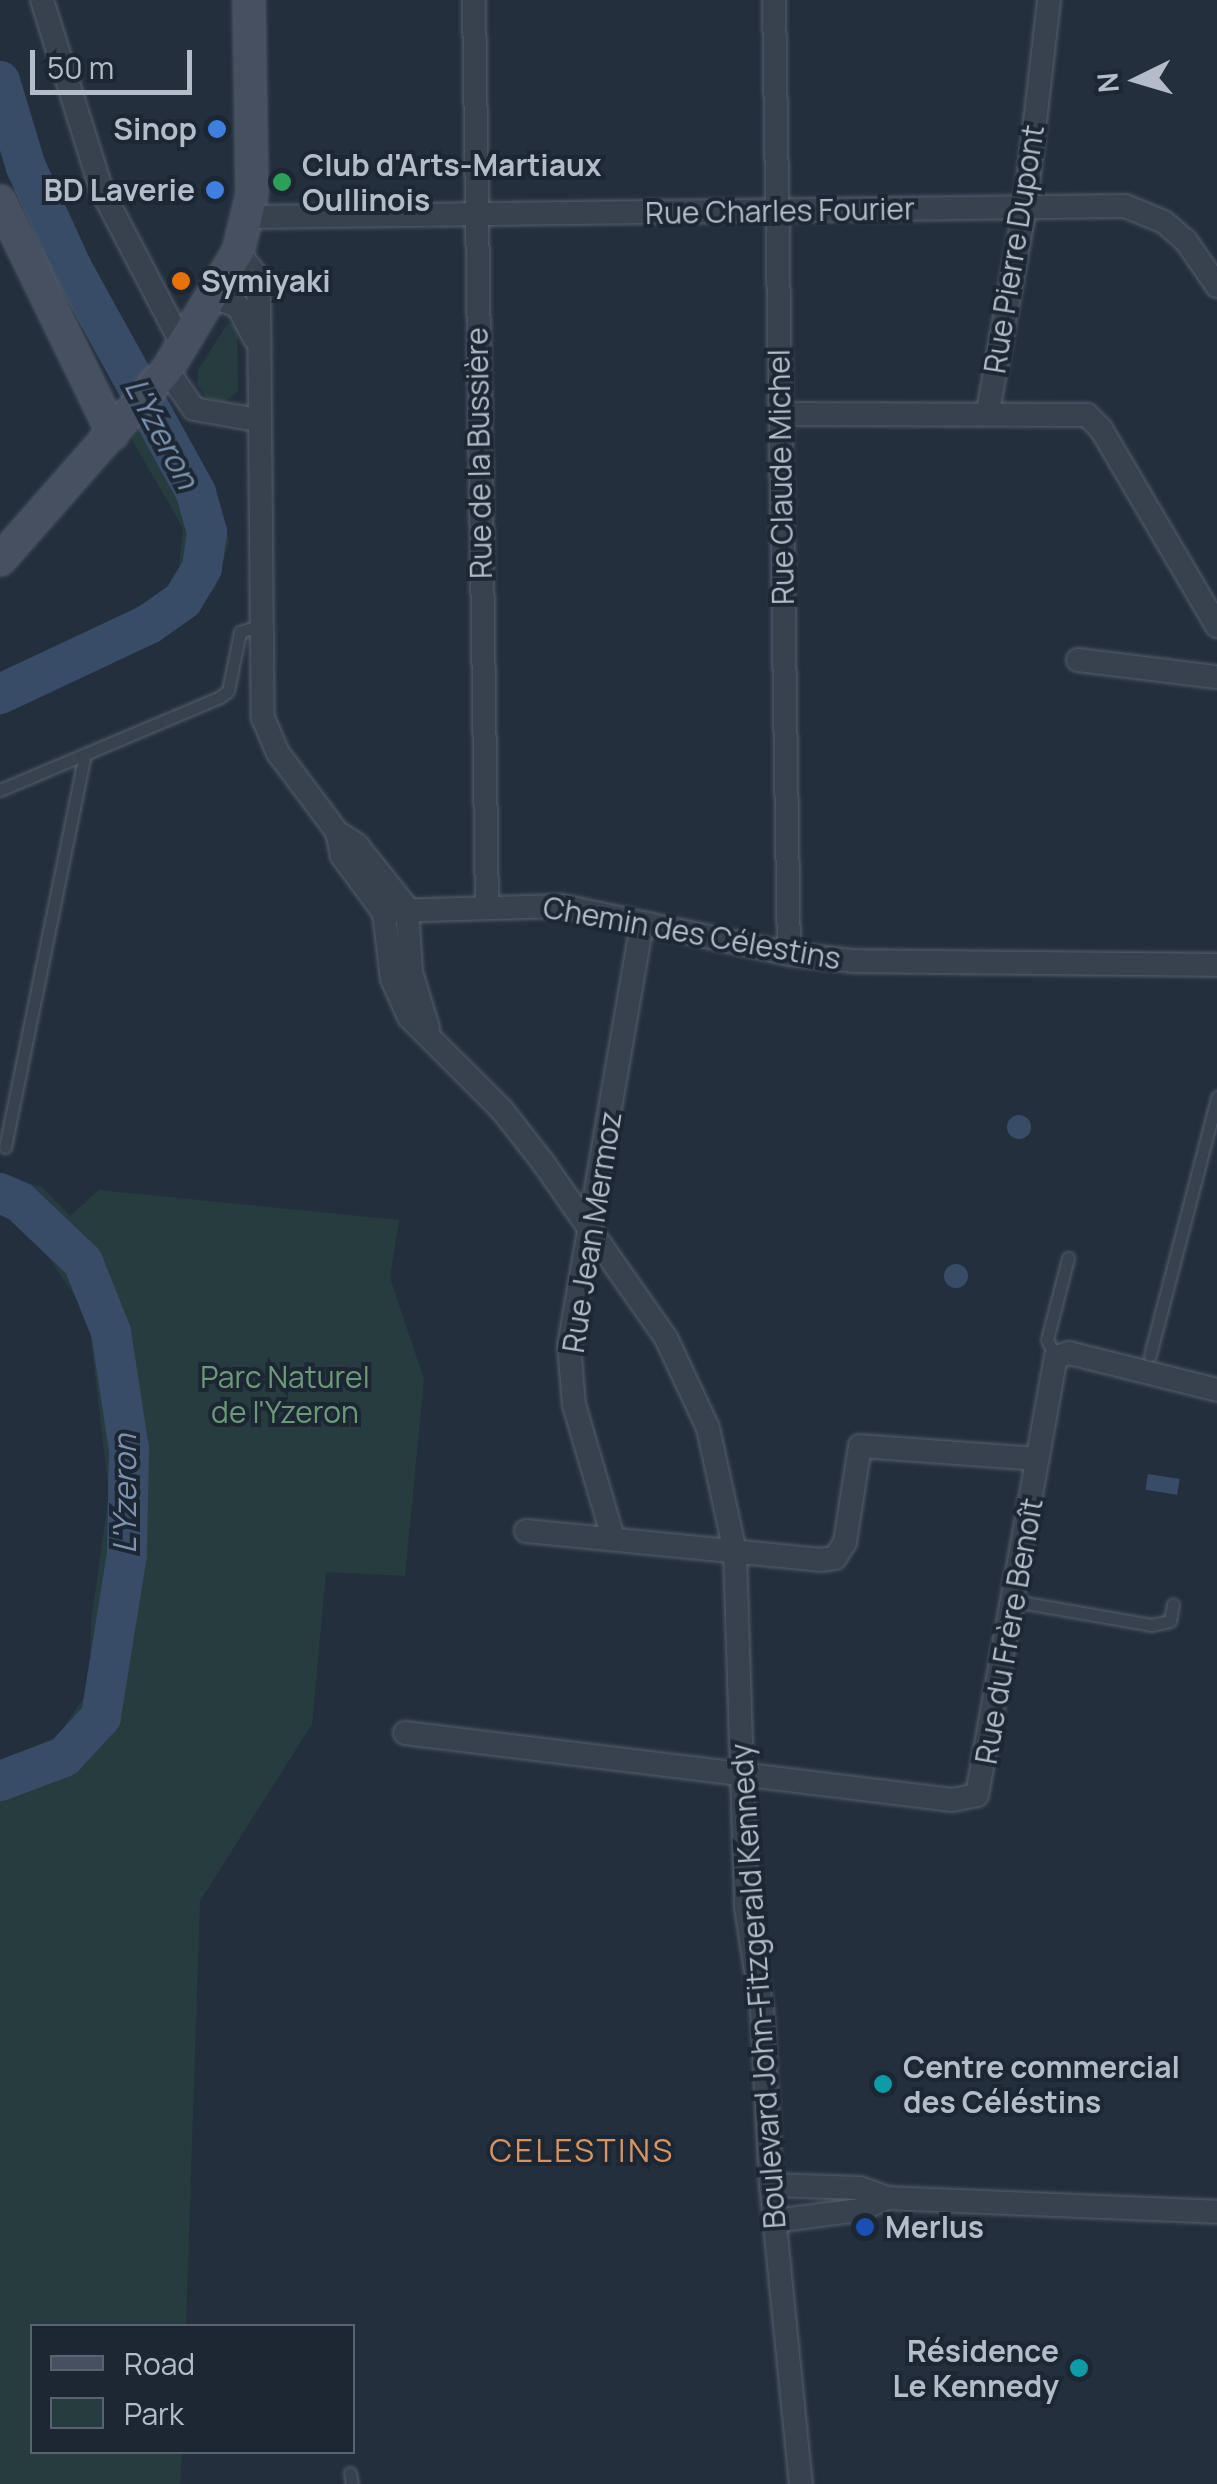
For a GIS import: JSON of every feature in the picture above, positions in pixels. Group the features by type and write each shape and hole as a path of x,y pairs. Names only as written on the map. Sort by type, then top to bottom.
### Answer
{"main road":[{"path":"5,548 118,429 170,367 216,298 238,252 250,217 249,0"},
{"path":"0,201 10,243 118,429"}],"street":[{"path":"42,0 102,191 170,367 194,408 258,420"},
{"name":"Rue de la Bussière","path":"474,0 487,906"},
{"name":"Rue Claude Michel","path":"774,0 789,954"},
{"name":"Rue Pierre Dupont","path":"780,414 988,411 1024,208 1049,0"},
{"name":"Rue Charles Fourier","path":"250,217 1024,208 1145,212 1186,240 1217,286"},
{"path":"238,252 258,288 259,695 267,729 337,832 342,856 384,913"},
{"path":"216,298 246,315 256,345"},
{"path":"988,411 1087,415 1101,428 1217,626"},
{"path":"1078,660 1217,677"},
{"path":"337,832 357,845 407,908"},
{"name":"Chemin des Célestins","path":"384,913 407,908 562,906 789,954 1217,965"},
{"name":"Boulevard John-Fitzgerald Kennedy","path":"407,908 410,972 433,1042"},
{"name":"Boulevard John-Fitzgerald Kennedy","path":"384,913 397,996 433,1042 517,1128 693,1386 708,1428 734,1552 740,1775 774,2222 801,2484"},
{"name":"Rue Jean Mermoz","path":"613,1538 574,1404 569,1346 642,924"},
{"path":"1056,1357 1070,1352 1217,1390"},
{"name":"Rue du Frère Benoît","path":"405,1733 952,1800 977,1795 1056,1357"},
{"path":"526,1531 835,1558 845,1542 854,1458 871,1442 1038,1459"},
{"path":"771,2185 860,2188 887,2198 1217,2212"},
{"path":"774,2222 860,2210 887,2198"}],"lane":[{"path":"0,790 220,697 228,691 240,632 259,626"},
{"path":"5,1148 85,754"},
{"path":"1150,1356 1217,1097"},
{"path":"1056,1357 1047,1340 1068,1258"},
{"path":"1014,1601 1151,1625 1170,1621 1173,1604"}],"green space":[{"path":"228,323 237,324 238,391 224,402 207,398 197,385 198,370"},
{"path":"160,387 225,522 229,541 215,588 188,617 153,638 0,715 0,674 62,648 166,591 178,578 183,528 124,426"},
{"name":"Parc Naturel de l'Yzeron","path":"0,1175 42,1187 70,1216 99,1190 399,1220 390,1278 424,1379 405,1576 326,1572 312,1724 200,1901 186,2324 30,2324 30,2454 182,2454 180,2484 0,2484 0,1760 57,1737 90,1689 91,1622 109,1494 88,1315 37,1241 0,1209"}],"water":[{"path":"1019,1115 1031,1127 1019,1139 1007,1127"},
{"path":"956,1264 965,1267 965,1285 956,1288 947,1285 944,1276 947,1267"},
{"path":"1148,1474 1180,1479 1177,1495 1145,1490"}],"waterway":[{"name":"L'Yzeron","path":"0,81 26,167 72,268 196,493 207,532 202,568 183,600 149,624 0,694"},
{"name":"L'Yzeron","path":"0,1193 20,1202 83,1262 111,1332 129,1449 127,1554 101,1717 64,1757 0,1781"}],"place":[{"name":"Sinop","path":"217,129"},
{"name":"Club d'Arts-Martiaux Oullinois","path":"282,182"},
{"name":"BD Laverie","path":"215,190"},
{"name":"Symiyaki","path":"181,281"},
{"name":"Centre commercial des Céléstins","path":"883,2084"},
{"name":"Merlus","path":"865,2227"},
{"name":"Résidence Le Kennedy","path":"1079,2368"}],"district":[{"name":"CELESTINS","path":"582,2150"}]}
